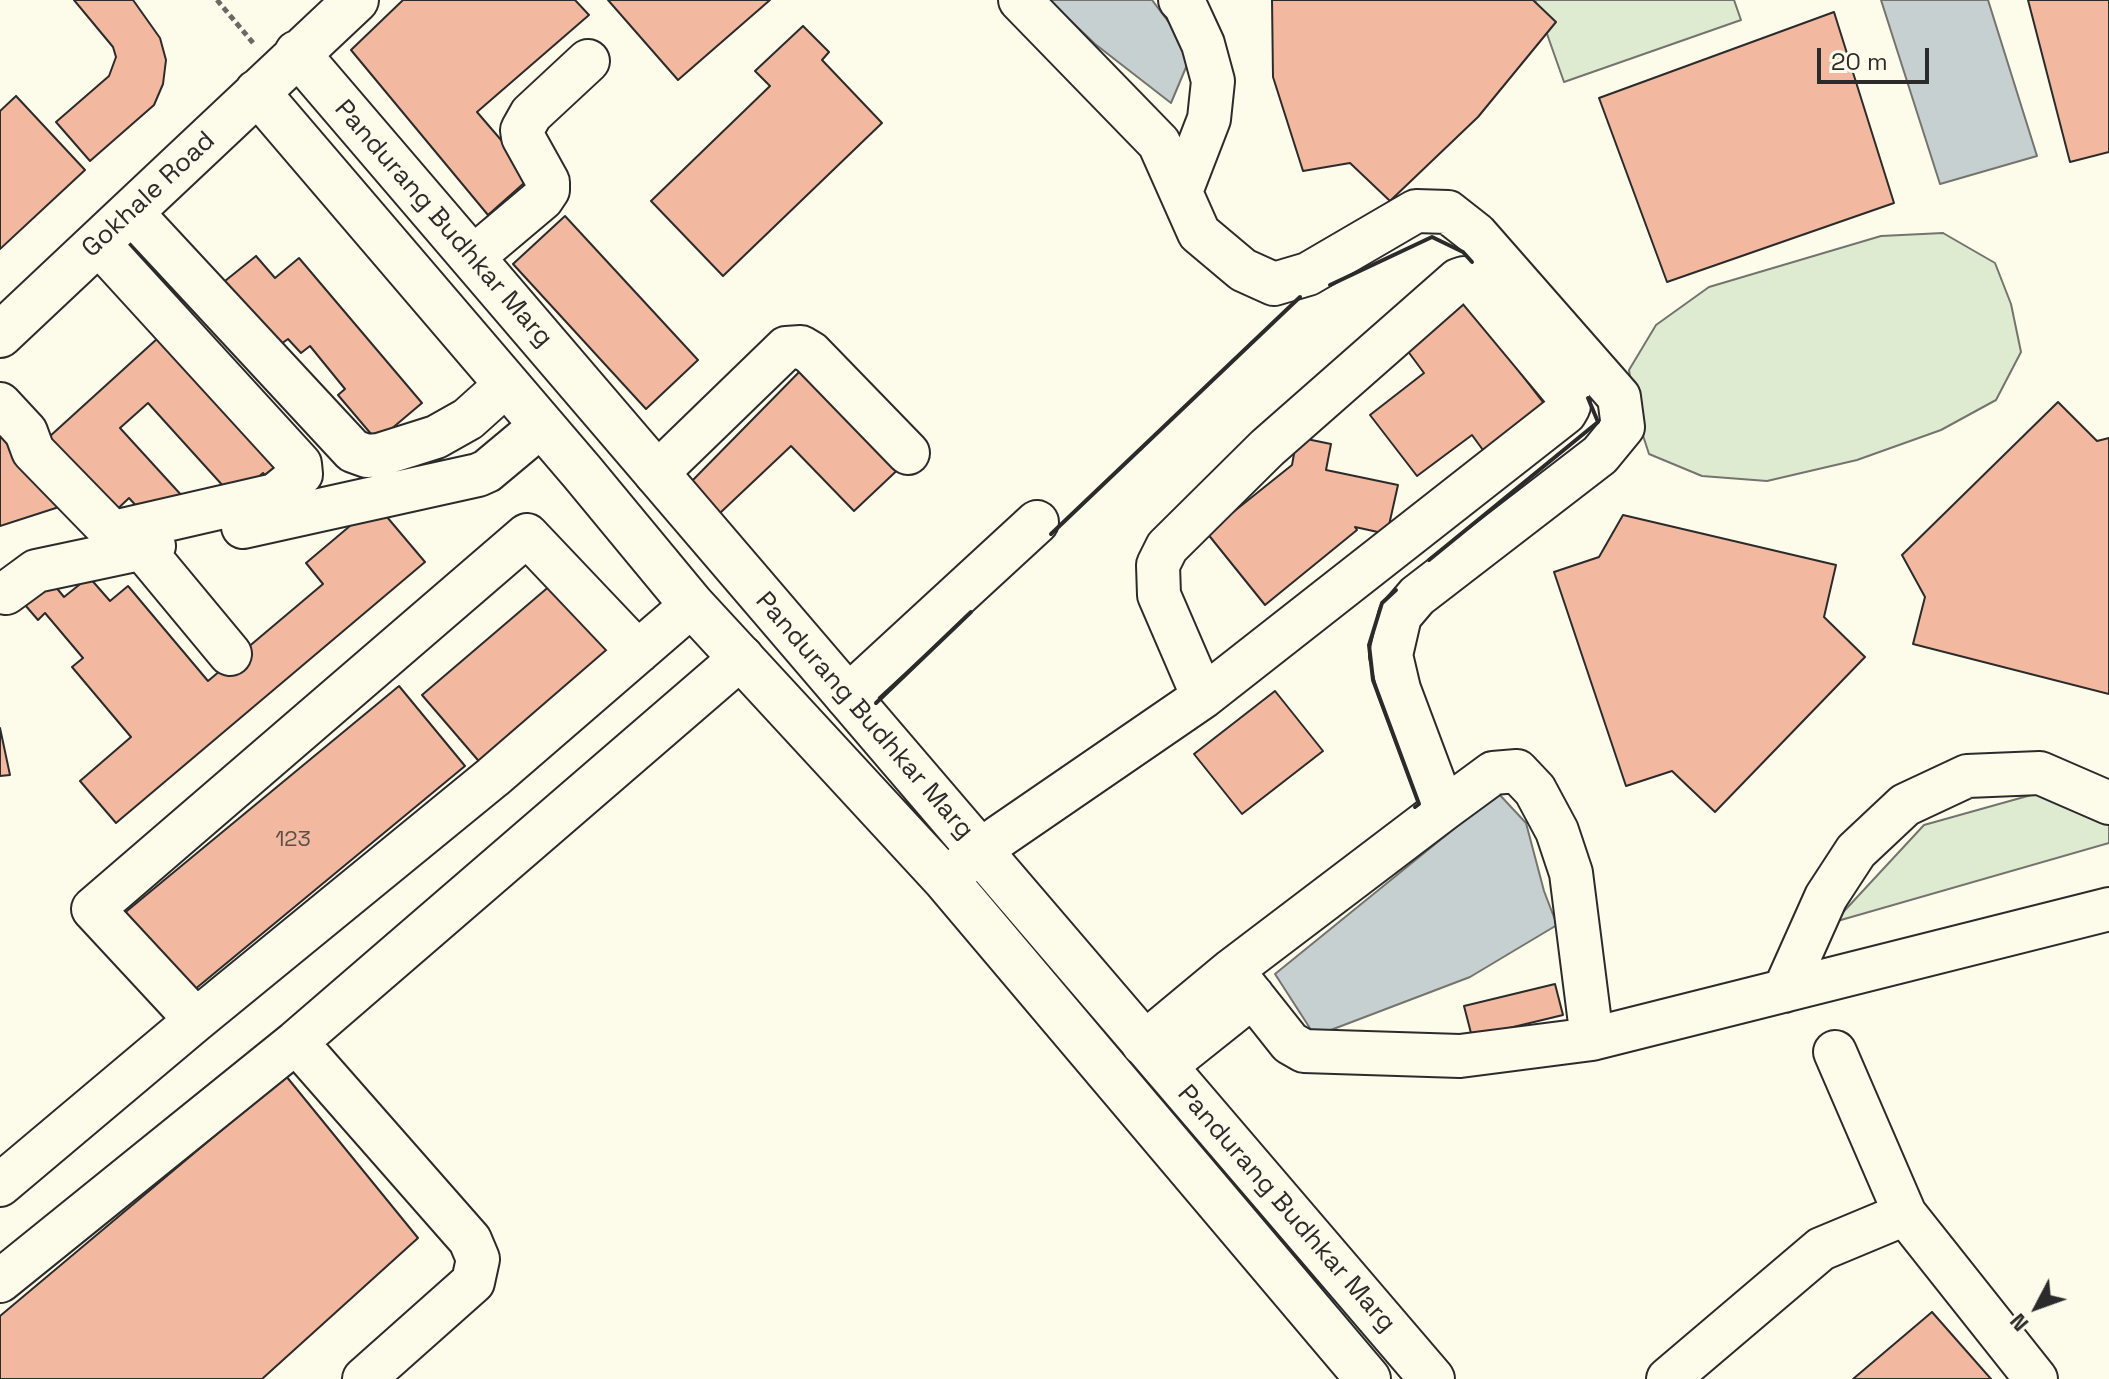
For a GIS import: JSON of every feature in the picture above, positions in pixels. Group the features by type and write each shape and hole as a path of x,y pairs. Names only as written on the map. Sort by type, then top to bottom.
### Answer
{"main road":[{"name":"Gokhale Road","path":"0,335 356,0"},
{"name":"Pandurang Budhkar Marg","path":"277,73 472,258 1432,1379"},
{"name":"Pandurang Budhkar Marg","path":"277,73 507,384 692,605 945,879 1363,1374"},
{"path":"1363,1374 1395,1336"}],"street":[{"path":"1020,0 1187,173 1199,233 1243,270 1274,284 1308,274 1416,211 1448,212 1476,234 1619,397 1623,427 1600,455 1417,596 1400,616 1391,655 1399,689 1444,809"},
{"path":"1180,0 1203,44 1213,81 1209,119 1187,173"},
{"path":"472,258 542,199 548,190 548,182 522,130 531,114 588,61"},
{"path":"131,212 353,451 367,456 379,455 436,437 468,419 507,384"},
{"path":"0,404 26,432 33,451 114,532 275,495 301,474 300,464 98,243"},
{"path":"945,879 980,850 1203,697 1565,413 1569,406 1568,396 1474,283 1464,278 1458,280 1267,448 1167,547 1158,565 1159,595 1203,697"},
{"path":"656,474 786,348 801,347 811,353 908,453"},
{"path":"6,593 36,571 478,475 542,425"},
{"path":"847,697 1037,522"},
{"path":"196,1020 93,909 527,535 638,652"},
{"path":"142,548 230,654"},
{"path":"0,1185 493,777 692,605"},
{"path":"0,1281 296,1042 742,657"},
{"path":"1154,1055 1243,983 1444,809 1493,773 1517,771 1535,790 1557,831 1571,873 1592,1039"},
{"path":"1784,991 1826,897 1856,851 1905,805 1967,776 2040,773 2109,803"},
{"path":"1243,983 1290,1043 1304,1051 1460,1056 1592,1039 2109,909"},
{"path":"296,1042 470,1240 478,1259 473,1282 364,1379"},
{"path":"1835,1052 1905,1214 2036,1379"},
{"path":"1668,1379 1821,1249 1905,1214"}],"path":[{"path":"217,0 277,73"}],"green space":[{"path":"1535,0 1734,0 1741,20 1564,82"},
{"path":"1943,233 1995,263 2011,304 2021,352 1996,400 1941,430 1857,460 1767,481 1702,476 1649,454 1635,411 1629,370 1656,325 1709,287 1881,236"},
{"path":"2049,790 2109,825 2109,843 1834,922 1924,825"}],"shaded area":[{"path":"1049,0 1152,0 1192,53 1171,103 1095,44"},
{"path":"1881,0 1988,0 2037,156 1940,184"},
{"path":"1498,793 1526,823 1544,891 1557,925 1470,977 1315,1036 1275,974"}],"building":[{"path":"74,0 133,0 160,38 166,60 163,84 154,105 90,161 56,122 109,76 116,57 113,47"},
{"path":"403,0 575,0 589,15 477,112 532,176 488,215 351,50"},
{"path":"608,0 770,0 678,80"},
{"path":"1272,0 1533,0 1556,22 1478,117 1390,201 1350,163 1303,171 1273,77"},
{"path":"2028,0 2109,0 2109,152 2070,162"},
{"path":"1834,12 1894,203 1667,282 1599,98"},
{"path":"803,26 829,52 822,60 882,123 723,276 651,201 770,86 755,71"},
{"path":"16,96 85,170 0,249 0,111"},
{"path":"565,216 698,360 646,409 513,264"},
{"path":"256,256 275,278 299,258 422,403 377,441 338,395 345,389 310,346 301,353 288,339 281,344 264,324 257,330 220,285"},
{"path":"1464,300 1549,410 1488,457 1472,435 1417,476 1370,415 1424,373 1404,346"},
{"path":"169,328 297,469 276,488 263,473 234,498 148,403 120,428 183,497 150,521 129,498 105,521 38,447"},
{"path":"808,363 907,461 854,511 791,446 720,513 689,484"},
{"path":"2058,402 2097,441 2109,438 2109,694 1913,644 1925,597 1902,555"},
{"path":"0,433 62,506 0,526"},
{"path":"1297,437 1331,444 1326,470 1398,485 1387,534 1355,527 1357,530 1265,605 1207,533 1292,465"},
{"path":"376,504 425,562 116,823 80,781 131,737 72,667 83,658 45,613 38,620 19,598 46,575 64,597 89,577 110,601 128,586 208,681 323,584 306,563"},
{"path":"1623,515 1836,565 1824,617 1865,657 1715,812 1672,771 1626,786 1554,572 1599,557"},
{"path":"552,584 613,655 483,766 422,695"},
{"path":"399,686 465,766 188,995 122,915"},
{"path":"1275,691 1323,751 1242,814 1194,754"},
{"path":"0,728 10,775 0,776"},
{"path":"1555,984 1563,1015 1472,1037 1464,1006"},
{"path":"286,1076 418,1238 262,1379 0,1379 0,1316"},
{"path":"1932,1312 1991,1379 1853,1379"}],"wall":[{"path":"1330,285 1432,237 1463,252 1472,262"},
{"path":"1051,534 1300,297"},
{"path":"1429,560 1598,422 1588,398"},
{"path":"1396,590 1382,603 1369,645 1373,680 1419,804 1415,807"},
{"path":"876,703 971,612"}]}
